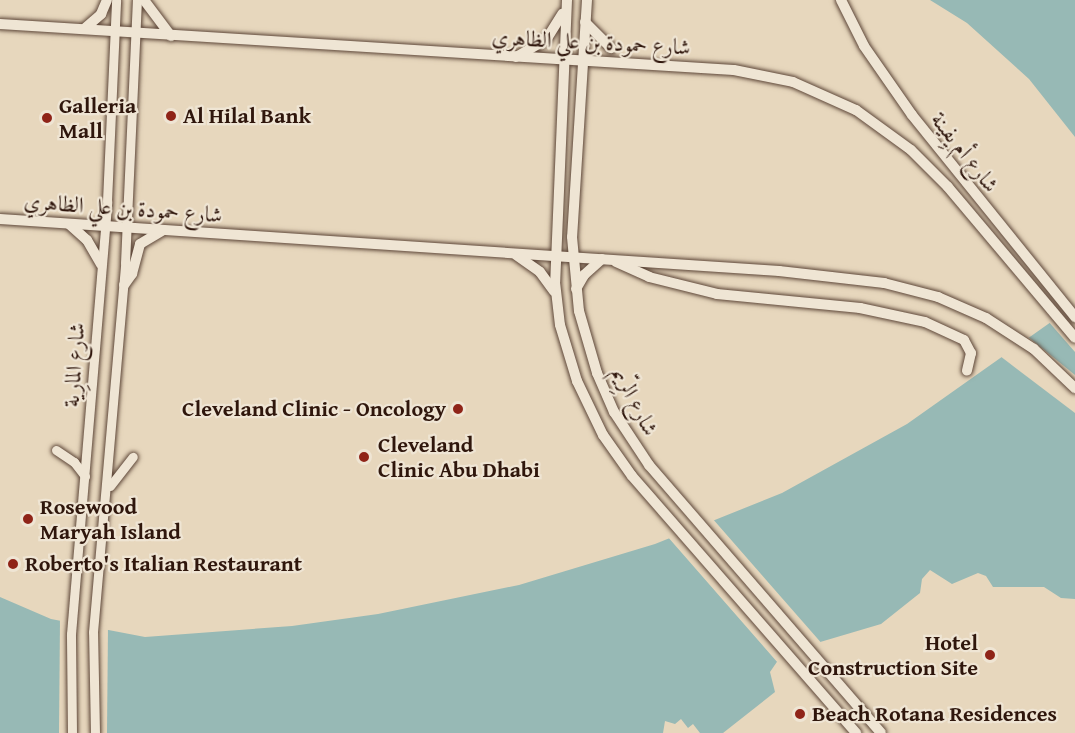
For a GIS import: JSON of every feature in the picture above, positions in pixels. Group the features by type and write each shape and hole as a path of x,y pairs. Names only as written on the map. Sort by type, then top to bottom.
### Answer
{"main road":[{"path":"84,29 101,14 107,0"},
{"path":"144,0 171,36"},
{"name":"شارع الرِّيم","path":"587,0 573,257 576,290 597,373 637,448 881,733"},
{"name":"شارع أم يِفينة","path":"841,0 868,53 912,115 1075,317"},
{"path":"516,57 550,36 567,1"},
{"name":"شارع الرِّيم","path":"567,1 562,60 555,256 556,296 563,339 577,381 599,428 626,468 854,730"},
{"path":"585,22 611,48"},
{"name":"شارع حمودة بن علي الظاهري","path":"0,24 755,73 812,89 855,110 898,139 936,174 1075,338"},
{"name":"شارع حمودة بن علي الظاهري","path":"0,219 816,274 920,292 1000,327 1041,356 1075,388"},
{"path":"69,224 87,240 101,264"},
{"path":"124,285 132,274 140,244 166,230"},
{"path":"513,254 540,272 556,296"},
{"path":"576,290 584,275 608,260 649,277 717,294 903,316 964,340 971,353 968,371"}],"street":[{"name":"شارع المارِية","path":"72,733 70,634 105,226 116,0"},
{"name":"شارع المارِية","path":"95,733 93,632 124,285 137,0"},
{"path":"56,450 74,462 85,476"},
{"path":"107,491 118,471 133,457"}],"water":[{"path":"930,0 1075,0 1075,137 1029,79 967,23"},
{"path":"1075,305 1075,599 1061,598 1044,587 993,587 986,576 978,573 952,584 930,570 922,579 920,593 881,624 783,653 770,672 775,692 723,733 0,733 0,597 51,619 145,637 292,626 378,614 519,585 655,544 782,493 907,424"}],"pier":[{"path":"1075,303 1075,352 1048,321"},
{"path":"1027,336 1075,375 1075,413 1000,356"},
{"path":"712,518 824,646 785,655 778,663 667,536"},
{"path":"60,617 108,626 107,733 59,733"},
{"path":"681,719 688,728 693,724 700,733 663,733 665,721 675,724"}],"place":[{"name":"Al Hilal Bank","path":"171,116"},
{"name":"Galleria Mall","path":"47,118"},
{"name":"Cleveland Clinic - Oncology","path":"458,409"},
{"name":"Cleveland Clinic Abu Dhabi","path":"364,457"},
{"name":"Rosewood Maryah Island","path":"28,519"},
{"name":"Roberto's Italian Restaurant","path":"13,564"},
{"name":"Hotel Construction Site","path":"990,655"},
{"name":"Beach Rotana Residences","path":"800,714"}]}
